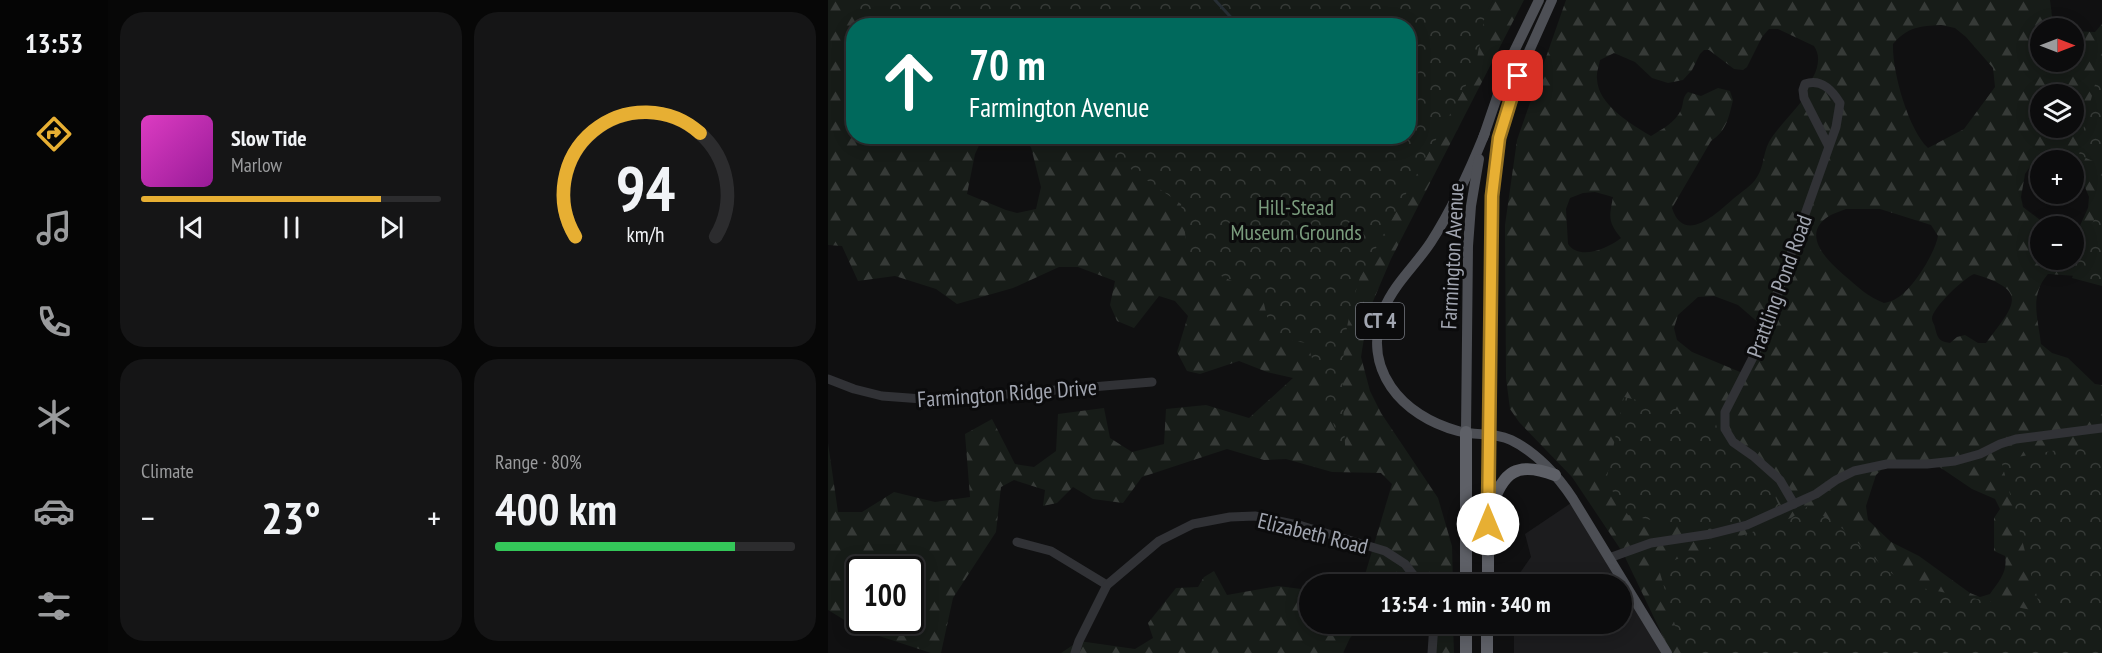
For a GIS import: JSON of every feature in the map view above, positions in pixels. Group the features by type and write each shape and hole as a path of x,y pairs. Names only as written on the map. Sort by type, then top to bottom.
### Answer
{"highway":[{"path":"1466,432 1466,574"},
{"path":"1488,434 1488,574"},
{"path":"1488,524 1501,483 1509,474 1527,468 1555,475"},
{"path":"1466,634 1466,653"},
{"path":"1487,634 1487,653"}],"main road":[{"name":"Farmington Avenue","path":"1466,432 1469,227 1474,183 1485,132 1509,62 1539,0"},
{"name":"Farmington Avenue","path":"1488,434 1490,237 1496,158 1504,118 1518,76 1552,0"},
{"name":"CT 4","path":"1485,132 1441,227 1388,301 1378,334 1379,358 1384,374 1390,387 1401,401 1424,418 1466,432 1502,437 1522,446 1555,475 1573,499 1667,653"}],"street":[{"name":"Prattling Pond Road","path":"1794,504 1780,480 1733,442 1725,429 1725,412 1767,330 1836,127 1840,102 1832,90 1822,84 1812,82 1805,84 1804,98 1828,145"},
{"name":"Farmington Ridge Drive","path":"828,379 882,396 936,400 1152,382"},
{"path":"1609,558 1651,543 1738,528 1816,494 1854,471 1887,464 1955,461 2016,440 2102,428"},
{"name":"Elizabeth Road","path":"1075,653 1107,585 1159,541 1193,525 1230,517 1255,516 1302,526 1385,551 1405,564 1413,574"},
{"path":"1017,542 1052,551 1107,585"},
{"path":"1432,653 1433,634"}],"shaded area":[{"path":"1574,501 1619,574 1519,574 1531,557 1525,534"},
{"path":"1632,596 1667,653 1514,653 1514,634 1632,634"}],"green space":[{"path":"828,0 1268,0 1280,18 846,18 846,144 980,144 975,154 967,194 1017,213 1036,209 1041,187 1031,147 1027,144 1416,144 1416,25 1485,14 1493,0 1524,0 1391,259 1368,313 1361,357 1370,391 1381,413 1438,498 1452,546 1453,574 1365,574 1392,484 1381,473 1332,472 1286,459 1264,460 1227,449 1142,477 1123,503 1093,499 1073,487 1057,503 1043,506 1045,490 1014,480 1001,487 996,532 953,598 941,653 931,653 873,634 924,634 924,556 846,556 846,621 828,610 828,443 838,512 862,512 894,492 935,502 970,497 965,434 992,419 1015,464 1034,467 1056,451 1058,414 1104,408 1110,438 1132,452 1164,444 1166,409 1206,405 1249,418 1293,378 1267,372 1239,361 1200,374 1187,371 1177,352 1188,316 1175,301 1159,296 1134,328 1117,321 1110,305 1115,281 1078,267 1059,267 1013,288 957,304 936,289 895,276 858,281 842,246 828,245"},
{"name":"Hill-Stead Museum Grounds","path":"850,0 1493,0 1485,15 1475,69 1360,277 1348,322 1344,349 1346,462 1307,343 1272,338 1262,295 1189,261 1181,204 1095,144 1416,144 1416,18 862,18"},
{"path":"1566,0 2050,0 2052,18 2030,18 2030,72 2084,72 2084,32 2095,32 2102,24 2102,282 2091,277 2048,274 2038,290 2036,307 2041,344 2052,353 2068,358 2095,384 2102,385 2102,653 1671,653 1623,553 1572,477 1519,422 1510,409 1506,378 1505,225 1517,140","holes":["1941,25 1955,28 1966,37 1993,68 1995,87 1964,129 1928,148 1914,128 1908,114 1898,84 1893,44 1914,28","1769,29 1778,29 1814,46 1818,57 1814,75 1803,90 1804,98 1769,142 1761,169 1755,180 1718,212 1701,223 1684,224 1677,219 1672,208 1711,141 1721,133 1726,123 1733,100 1730,91 1718,88 1701,96 1688,92 1675,119 1651,136 1617,113 1603,97 1597,77 1600,60 1614,53 1635,62 1652,78 1668,83 1683,80 1704,50 1709,50 1734,69 1743,70 1747,67 1762,37","2030,150 2084,150 2084,185 2089,197 2084,217 2084,270 2030,270 2030,216 2035,216 2023,207 2021,197 2025,174 2030,167","1595,192 1613,197 1611,219 1621,238 1602,249 1579,252 1568,244 1566,209 1570,198 1583,193","1846,209 1880,209 1931,225 1938,236 1933,252 1922,270 1910,287 1895,299 1884,303 1868,295 1838,270 1820,248 1817,240 1820,223 1829,216","1974,274 2004,287 2010,293 2012,301 2010,309 1986,343 1978,343 1965,335 1957,337 1950,343 1943,341 1937,334 1932,320 1933,314 1949,294","1714,296 1738,305 1767,330 1745,374 1692,352 1677,340 1674,328 1678,315 1698,297","1887,464 1927,464 1941,468 1972,489 1995,499 2000,509 1994,518 1994,551 2005,556 2004,572 1990,594 1980,597 1970,593 1919,556 1891,542 1868,520 1866,506 1876,475"]},
{"path":"2102,58 2102,165 2084,157 2084,150 2080,150 2082,138 2084,138 2084,126"},
{"path":"2102,198 2102,286 2072,278 2075,270 2084,270 2084,246"},
{"path":"1624,397 1714,418 1722,444 1767,478 1780,508 1737,525 1710,529 1628,515 1606,481"},
{"path":"2102,442 2102,653 1686,653 1679,639 1658,566 1791,518 1808,506 1843,529 1888,571 1912,586 2041,612 2001,460"},
{"path":"1214,571 1227,595 1278,586 1299,589 1299,634 1354,634 1343,653 1061,653 1079,641 1135,649 1153,638 1148,623 1176,588 1198,587 1204,577"},
{"path":"1433,634 1453,634 1454,653 1432,653"}],"waterway":[{"path":"1215,0 1232,18"}],"route":[{"path":"1488,524 1492,196 1499,138 1518,76"}]}
